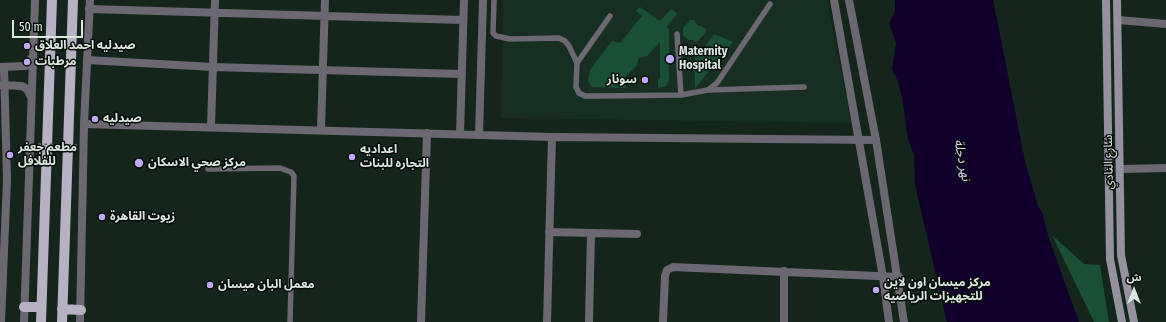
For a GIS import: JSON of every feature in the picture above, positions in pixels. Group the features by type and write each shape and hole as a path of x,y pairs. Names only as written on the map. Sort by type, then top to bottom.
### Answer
{"main road":[{"path":"41,322 52,0"},
{"path":"62,322 73,0"},
{"name":"شارع النادي","path":"1106,0 1110,259 1122,322"},
{"name":"شارع النادي","path":"1117,0 1121,169 1121,255 1134,322"},
{"path":"24,307 41,307"},
{"path":"62,309 81,310"}],"street":[{"path":"24,322 36,0"},
{"path":"80,322 84,124 90,0"},
{"path":"211,127 215,0"},
{"path":"321,130 325,0"},
{"path":"460,134 464,0"},
{"path":"479,135 482,0"},
{"path":"834,0 883,277 889,322"},
{"path":"849,0 876,140 899,277 904,322"},
{"path":"89,9 463,20"},
{"path":"1118,20 1166,24"},
{"path":"1,322 3,180 2,67 26,66 34,55"},
{"path":"88,60 213,67 462,74"},
{"path":"2,85 22,86 26,88 32,99"},
{"path":"84,124 552,137 876,140"},
{"path":"421,322 427,133"},
{"path":"547,322 552,137"},
{"path":"1121,169 1166,168"},
{"path":"549,232 637,234"},
{"path":"589,322 591,233"},
{"path":"663,322 665,276 667,270 673,267 899,277"},
{"path":"784,271 784,322"}],"lane":[{"path":"494,0 493,33 496,36 510,39 559,38 565,40 570,46 577,63 576,87 580,93 585,96 681,95 708,90 804,87"},
{"path":"708,90 717,83 770,4"},
{"path":"577,63 610,16"},
{"path":"678,34 681,95"},
{"path":"208,169 280,168 291,172 294,176 290,322"}],"path":[{"path":"38,144 78,145"}],"shaded area":[{"name":"Maternity Hospital","path":"503,0 827,0 851,123 501,118"}],"green space":[{"path":"640,7 660,21 671,9 677,14 667,26 669,30 669,81 666,86 658,88 658,80 660,78 660,42 647,56 639,58 637,65 622,80 626,81 626,88 592,87 588,81 590,70 612,41 620,43 642,16 636,11"},
{"path":"690,20 694,20 698,26 706,29 706,32 696,43 693,40 688,40 683,35 683,28"},
{"path":"714,34 733,42 695,88 695,50 702,51"},
{"path":"1052,235 1084,264 1100,265 1109,322 1094,322"}],"water":[{"name":"نهر دجلة","path":"895,0 993,0 1025,162 1038,206 1042,212 1049,239 1079,322 947,322 915,185 914,155 908,139 902,97 897,79 892,70 896,43 889,23 895,12"}],"place":[{"name":"صيدليه احمد العلاق","path":"27,46"},
{"name":"Maternity Hospital","path":"670,59"},
{"name":"مرطبات","path":"27,62"},
{"name":"سونار","path":"645,80"},
{"name":"صيدليه","path":"95,119"},
{"name":"مطعم جعفر للفلافل","path":"10,155"},
{"name":"اعداديه التجاره للبنات","path":"352,157"},
{"name":"مركز صحي الاسكان","path":"139,163"},
{"name":"زيوت القاهرة","path":"102,217"},
{"name":"معمل البان ميسان","path":"210,285"},
{"name":"مركز ميسان اون لاين للتجهيزات الرياضيه","path":"876,290"}]}
